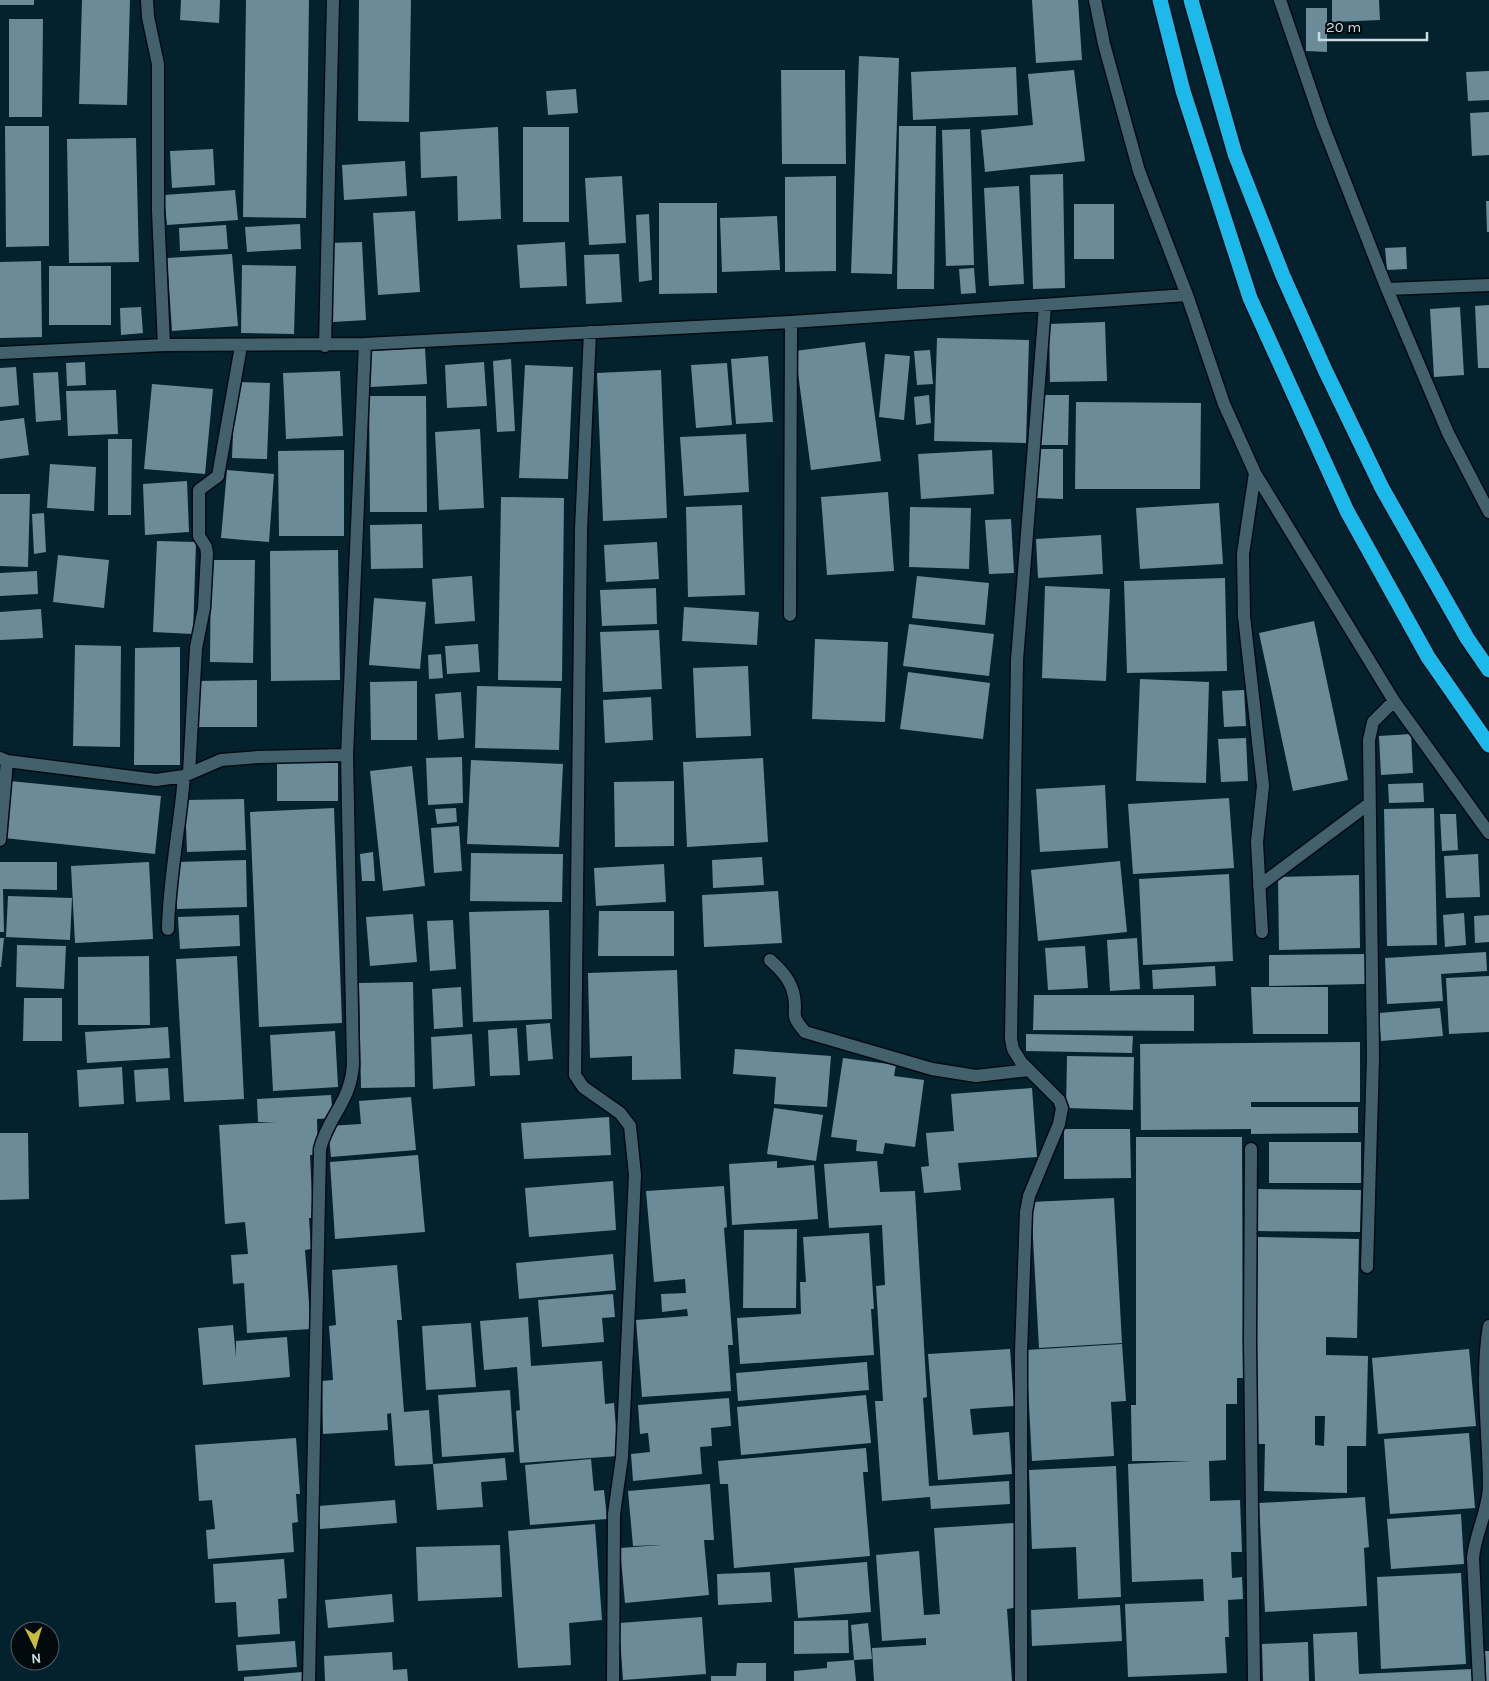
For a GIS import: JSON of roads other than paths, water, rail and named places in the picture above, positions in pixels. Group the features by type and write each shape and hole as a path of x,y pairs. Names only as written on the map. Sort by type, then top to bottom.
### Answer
{"highway":[{"path":"1160,0 1183,91 1250,298 1347,511 1428,657 1489,745"},
{"path":"1191,0 1235,154 1283,276 1317,353 1382,488 1467,638 1489,670"}],"street":[{"path":"147,0 148,17 158,64 158,211 164,345"},
{"path":"325,346 333,0"},
{"path":"1095,0 1104,44 1139,171 1187,295 1224,404 1255,474 1394,700 1489,833"},
{"path":"1280,0 1322,123 1386,289 1448,433 1489,512"},
{"path":"1386,289 1489,284"},
{"path":"0,353 164,345 325,346 792,322 1187,295"},
{"path":"1021,1681 1021,1352 1026,1212 1029,1196 1059,1124 1062,1108 1059,1100 1016,1056 1012,1039 1017,660 1045,306"},
{"path":"790,615 792,322"},
{"path":"590,332 581,530 575,1075 583,1087 620,1113 630,1126 635,1175 622,1457 614,1514 613,1681"},
{"path":"309,1681 320,1149 326,1130 348,1092 353,1064 347,755 365,344"},
{"path":"168,929 168,902 186,774 196,648 204,608 207,554 206,547 198,536 199,490 218,476 241,346"},
{"path":"1255,474 1244,554 1244,598 1263,786 1257,842 1262,932"},
{"path":"1367,1267 1373,1058 1370,729 1373,722 1394,700"},
{"path":"0,840 3,759 156,780 186,774 221,760 347,755"},
{"path":"1259,886 1370,803"},
{"path":"770,960 784,974 790,984 795,998 793,1012 796,1022 805,1032 932,1069 976,1076 1029,1070"},
{"path":"1251,1149 1250,1341 1254,1681"},
{"path":"1479,1681 1473,1558 1475,1542 1485,1511 1489,1488 1486,1400 1489,1326"}]}
